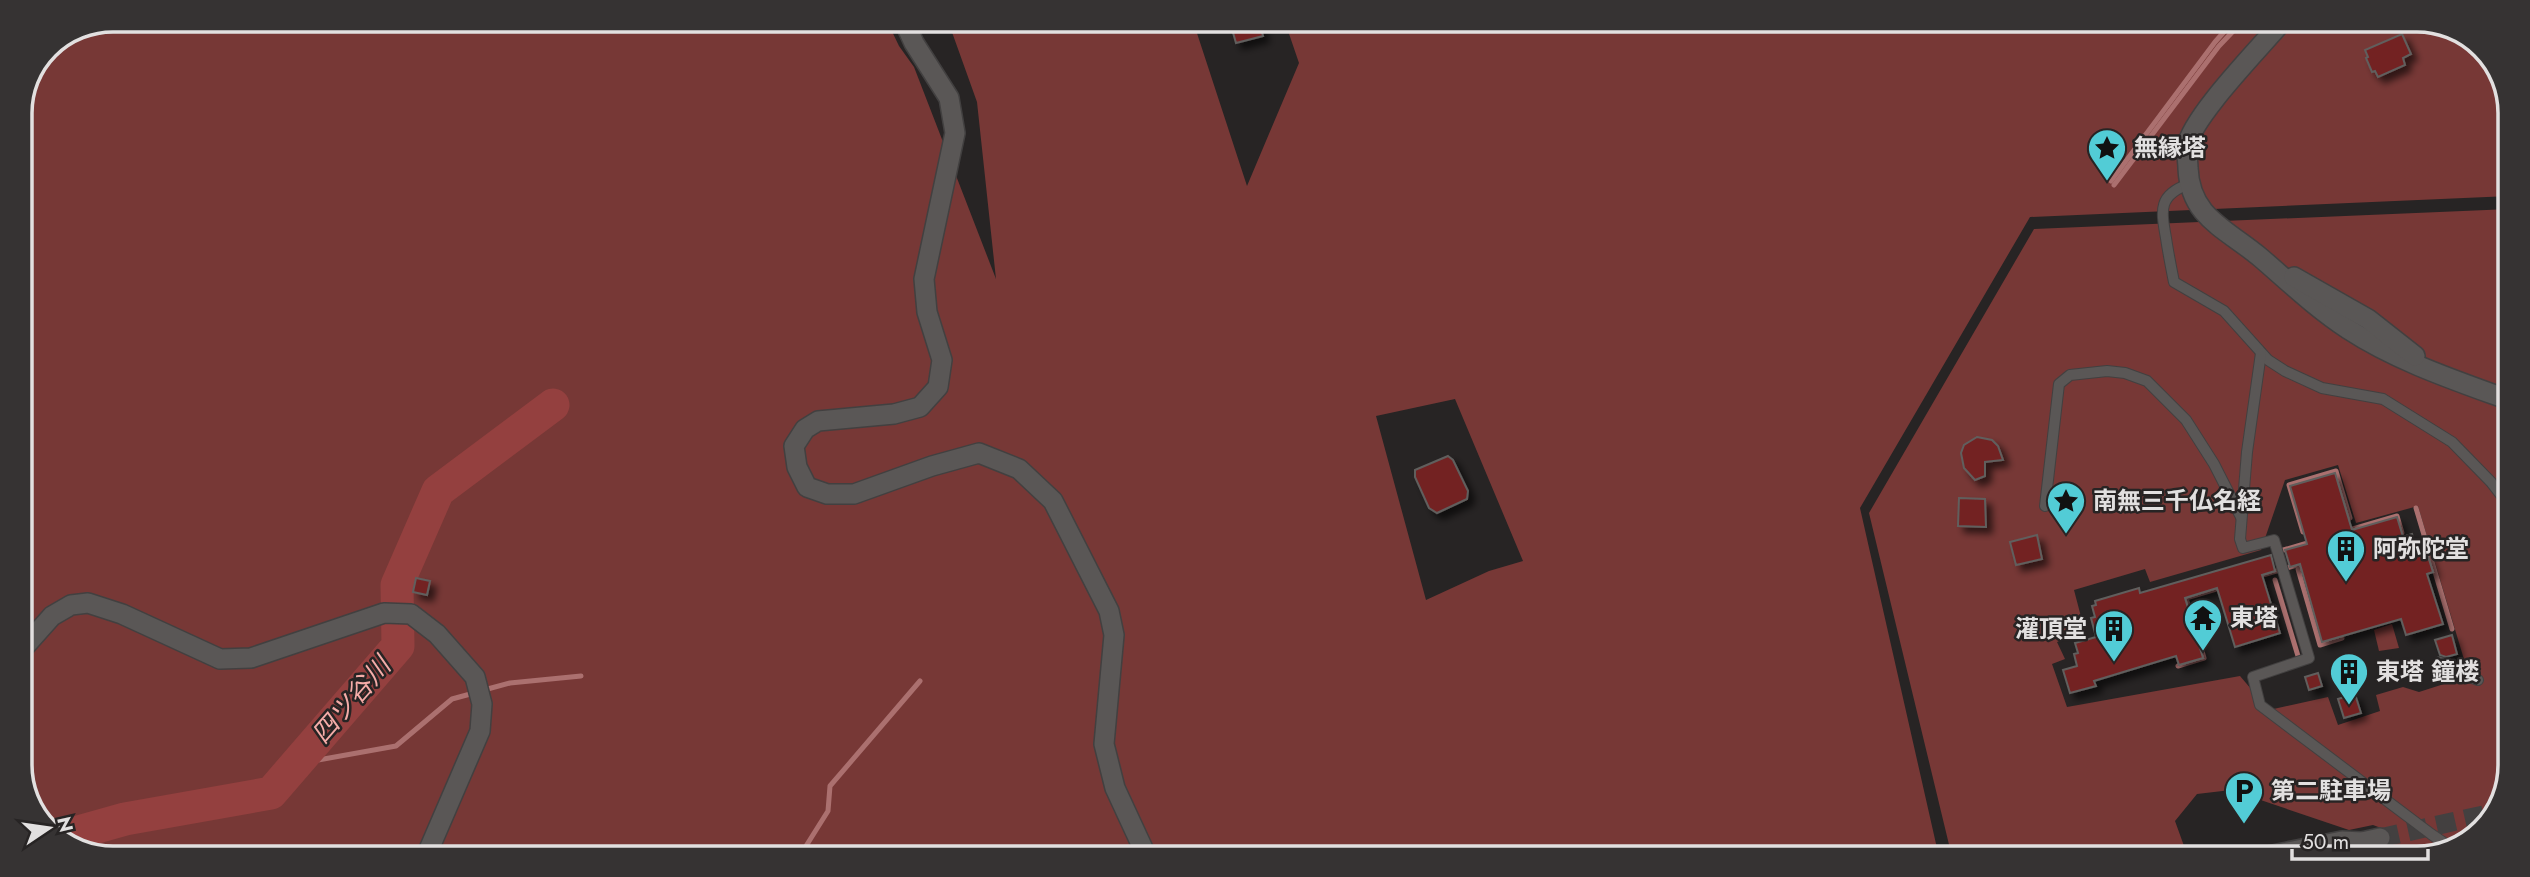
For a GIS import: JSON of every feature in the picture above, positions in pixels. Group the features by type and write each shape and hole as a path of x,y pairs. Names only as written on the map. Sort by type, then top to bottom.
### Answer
{"street":[{"path":"910,32 949,98 955,134 924,279 927,312 943,360 939,387 920,407 894,414 818,421 805,429 794,446 797,467 807,487 827,495 854,494 932,466 979,453 1019,469 1054,501 1109,611 1114,635 1104,744 1115,788 1142,846"},
{"path":"2273,32 2199,120 2187,146 2189,184 2196,203 2212,220 2260,257 2368,319 2435,373 2498,396"},
{"path":"32,638 52,616 71,605 88,603 122,614 220,659 251,658 384,613 411,614 437,634 476,680 482,704 480,730 430,846"},
{"path":"2319,846 2342,841 2372,846"}],"lane":[{"path":"2189,184 2169,195 2161,213 2174,282 2224,311 2261,354 2285,371 2322,388 2383,399 2452,442 2498,491"},
{"path":"2261,354 2246,452 2240,539 2243,548 2274,540 2309,658 2253,677 2260,705 2443,841"},
{"path":"2045,506 2059,384 2070,375 2107,371 2125,373 2147,381 2186,420 2215,466 2241,518"},
{"path":"2440,663 2478,680"}],"shaded area":[{"path":"892,32 914,67 996,279 977,102 952,32 1197,32 1247,186 1299,63 1288,32 2417,32 2433,33 2453,40 2467,48 2482,63 2497,97 2498,197 2030,217 1860,508 1937,846 97,844 72,835 48,814 36,790 32,769 33,97 45,68 55,55 68,45 97,33","holes":["1455,399 1523,561 1489,571 1426,600 1376,416"]},
{"name":"東塔","path":"2498,210 2497,780 2485,809 2467,829 2453,837 2433,844 2388,846 2381,828 2373,825 2349,830 2231,790 2197,794 2175,821 2184,846 1949,846 1869,513 2034,229","holes":["2338,465 2356,523 2418,506 2469,676 2419,692 2403,687 2376,695 2380,711 2338,725 2328,697 2269,710 2240,676 2067,707 2052,664 2065,659 2057,642 2085,632 2074,590 2145,569 2150,582 2261,550 2285,480"]},
{"path":"2392,624 2399,648 2379,651 2374,630"}],"building":[{"path":"1233,32 1262,32 1263,36 1236,43"},
{"path":"2402,34 2411,54 2403,58 2405,65 2378,77 2375,71 2372,72 2365,50"},
{"path":"1977,437 1992,440 1998,446 2003,460 1985,462 1985,476 1975,480 1964,468 1961,453 1964,445"},
{"path":"1448,456 1453,460 1468,491 1467,499 1437,513 1429,508 1415,477 1415,470"},
{"path":"2335,473 2352,530 2397,517 2403,537 2412,534 2417,553 2426,550 2433,572 2427,574 2443,624 2406,635 2401,619 2322,642 2300,564 2290,567 2285,550 2307,544 2290,486"},
{"path":"1959,498 1985,499 1986,527 1958,526"},
{"path":"2037,535 2042,559 2016,565 2010,542"},
{"path":"2271,555 2275,571 2262,575 2280,633 2235,647 2217,588 2185,598 2203,658 2179,665 2176,656 2094,681 2096,686 2070,693 2063,670 2077,666 2074,654 2078,653 2075,643 2096,637 2091,618 2095,617 2092,606 2096,605 2095,601 2139,588 2140,593"},
{"path":"416,578 430,581 427,595 413,592"},
{"path":"2452,635 2457,654 2446,657 2440,655 2435,640"},
{"path":"2318,673 2322,686 2309,690 2305,677"},
{"name":"東塔 鐘楼","path":"2355,694 2361,713 2344,718 2338,699"}],"waterway":[{"path":"2111,181 2224,32"},
{"path":"2114,185 2232,32"},
{"name":"四ツ谷川","path":"71,834 125,819 271,793 398,646 397,585 438,491 553,405"},
{"path":"2308,531 2303,532 2289,485 2336,471 2350,518 2345,520 2346,522"},
{"path":"2416,508 2452,629"},
{"path":"2346,531 2397,516 2402,533 2397,535"},
{"path":"2280,551 2311,542"},
{"path":"2256,577 2297,565"},
{"path":"2306,566 2298,569 2320,645 2342,638"},
{"path":"2275,580 2298,656"},
{"path":"2178,666 2204,658 2186,598 2223,587"},
{"path":"484,690 510,683 581,676"},
{"path":"806,846 828,811 830,786 920,681"},
{"path":"296,764 396,746 452,699 474,693"}],"tunnel":[{"path":"2380,838 2480,816"}],"place":[{"name":"無縁塔","path":"2107,182"},
{"name":"南無三千仏名経","path":"2066,535"},
{"name":"阿弥陀堂","path":"2346,583"},
{"name":"東塔","path":"2203,652"},
{"name":"灌頂堂","path":"2114,663"},
{"name":"東塔 鐘楼","path":"2349,706"},
{"name":"第二駐車場","path":"2244,825"}]}
